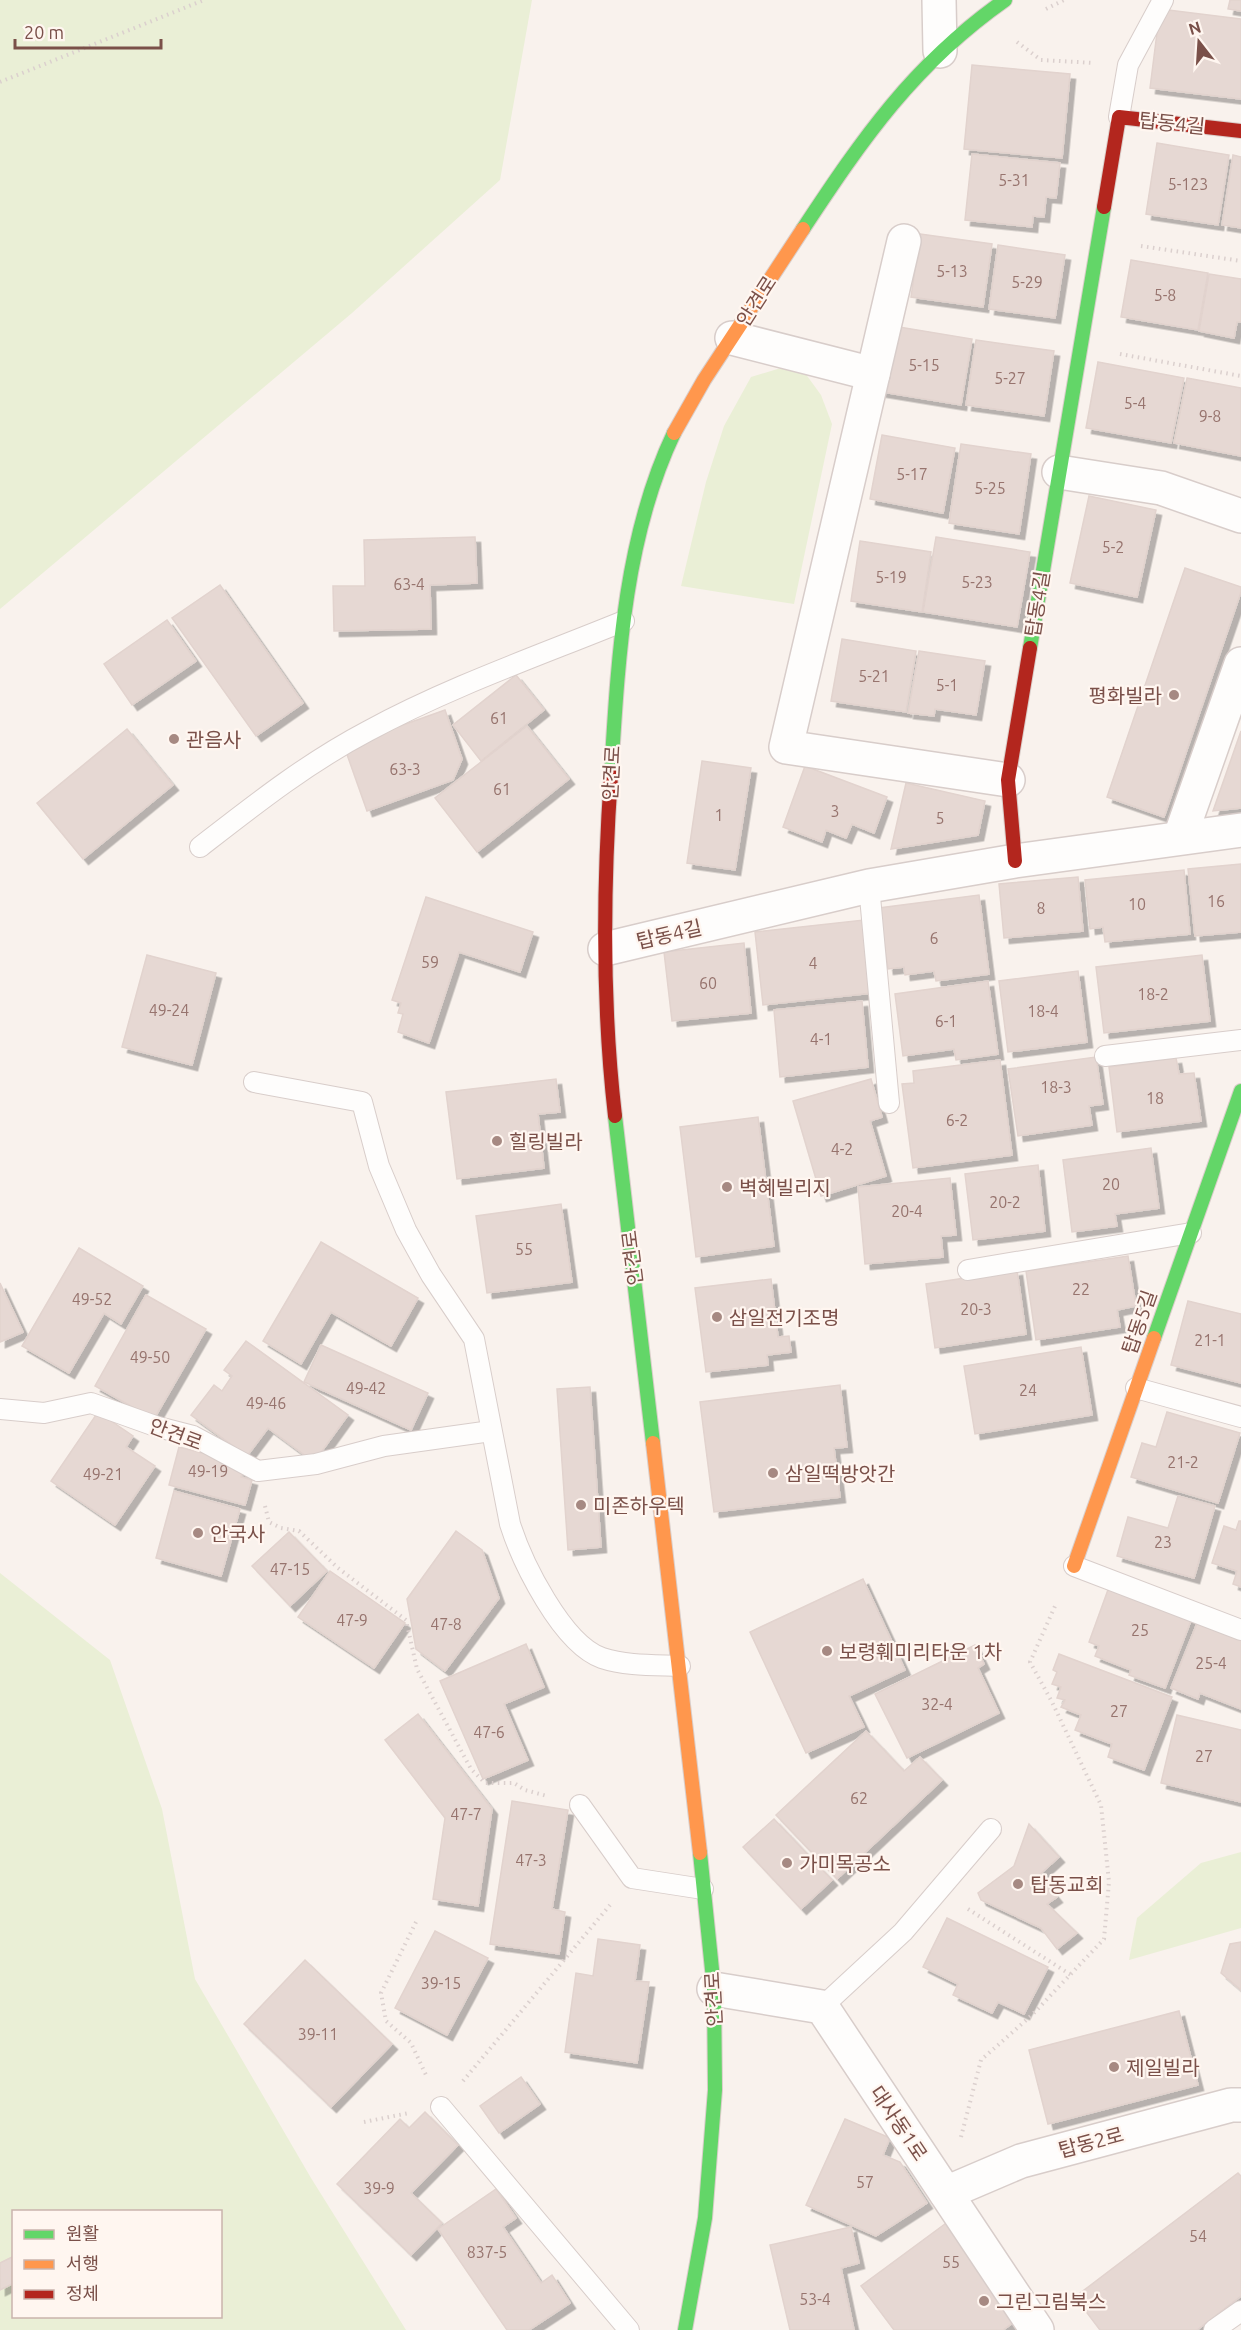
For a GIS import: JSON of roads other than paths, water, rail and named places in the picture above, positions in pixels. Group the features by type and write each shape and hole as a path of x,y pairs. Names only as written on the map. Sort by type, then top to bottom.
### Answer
{"street":[{"path":"939,0 940,51"},
{"name":"안견로","path":"684,2330 705,2218 715,2090 714,1989 680,1666 608,1042 605,887 619,654 629,577 642,525 667,450 699,387 853,154 894,101 940,51 981,15 1005,0"},
{"name":"탑동4길","path":"1015,861 1008,780 1119,117 1241,131"},
{"path":"904,241 786,747 1008,780"},
{"path":"732,338 873,374"},
{"path":"1059,472 1161,488 1241,516"},
{"path":"1180,837 1241,664"},
{"name":"탑동4길","path":"605,949 869,886 1015,861 1241,830"},
{"name":"탑동5길","path":"1074,1566 1241,1090"},
{"path":"714,1989 822,2007"},
{"name":"대사동1로","path":"822,2007 1037,2330"},
{"name":"탑동2로","path":"946,2193 1021,2161 1231,2105 1241,2105"}],"lane":[{"path":"1119,117 1128,65 1163,0"},
{"path":"200,847 273,790 322,757 370,730 434,699 624,621"},
{"path":"869,886 890,1103"},
{"path":"1106,1056 1241,1040"},
{"path":"254,1082 362,1102 379,1166 406,1230 431,1275 474,1339 491,1431 516,1542 547,1601 573,1640 592,1654 617,1662 680,1666"},
{"path":"968,1270 1191,1233"},
{"path":"1136,1388 1241,1417"},
{"name":"안견로","path":"0,1409 44,1413 91,1403 158,1427 193,1436 258,1471 316,1464 384,1446 491,1431"},
{"path":"1074,1566 1241,1630"},
{"path":"580,1805 632,1878 703,1889"},
{"path":"822,2007 903,1932 991,1829"},
{"path":"441,2106 629,2330"},
{"path":"1214,2330 1241,2311"}],"place":[{"name":"평화빌라","path":"1174,695"},
{"name":"관음사","path":"174,739"},
{"name":"힐링빌라","path":"497,1141"},
{"name":"벽혜빌리지","path":"727,1187"},
{"name":"삼일전기조명","path":"717,1317"},
{"name":"삼일떡방앗간","path":"773,1473"},
{"name":"미존하우텍","path":"581,1505"},
{"name":"안국사","path":"198,1533"},
{"name":"보령훼미리타운 1차","path":"827,1651"},
{"name":"가미목공소","path":"787,1863"},
{"name":"탑동교회","path":"1018,1884"},
{"name":"제일빌라","path":"1114,2067"},
{"name":"그린그림북스","path":"984,2301"}]}
